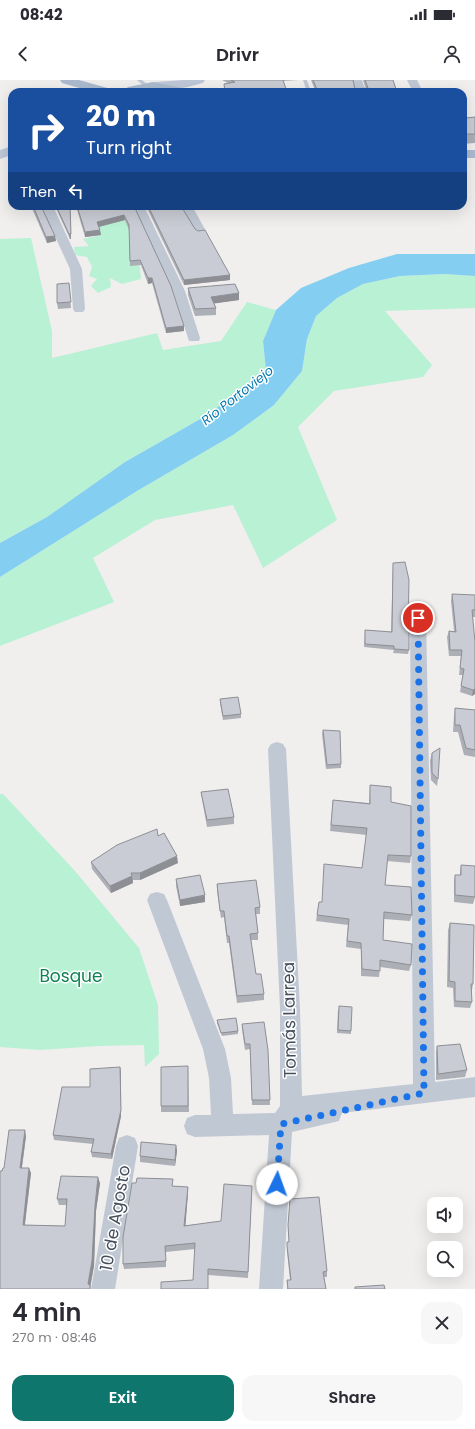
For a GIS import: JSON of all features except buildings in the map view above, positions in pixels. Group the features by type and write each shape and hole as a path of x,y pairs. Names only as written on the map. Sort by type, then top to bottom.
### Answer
{"main road":[{"path":"66,80 93,88"},
{"path":"104,80 127,85 178,85 214,80"},
{"path":"137,88 147,84 170,88"}],"street":[{"path":"50,210 76,269 79,309"},
{"path":"140,210 179,291 194,338"},
{"path":"188,210 200,231"},
{"path":"179,291 193,290"},
{"path":"418,618 424,1093"},
{"name":"Tomás Larrea","path":"271,1289 286,1116 290,1008 277,749"},
{"path":"157,900 214,1049 219,1069 222,1092 222,1126"},
{"path":"194,1126 222,1126 424,1093 475,1087"},
{"name":"10 de Agosto","path":"103,1289 127,1146"}],"green space":[{"path":"84,216 101,224 109,224 125,217 137,249 141,279 122,284 110,278 111,287 98,293 91,286 97,279 89,276 92,267 87,257 75,255 74,247 89,246 83,239 101,235 87,231 80,222"},
{"path":"31,238 52,331 52,358 157,333 163,350 221,341 247,302 276,310 263,341 266,370 241,391 202,418 125,462 47,517 0,543 0,239"},
{"path":"445,274 475,276 475,308 385,311 432,365 423,377 334,391 298,427 337,520 263,568 233,505 155,520 93,558 114,602 0,646 0,577 137,491 233,435 274,405 302,371 307,339 316,316 337,298 363,284 400,276"},
{"name":"Bosque","path":"0,794 3,794 75,871 139,948 158,1005 159,1054 145,1067 144,1045 40,1050 0,1047"}],"water":[{"name":"Río Portoviejo","path":"397,254 475,254 475,276 445,274 400,276 363,284 337,298 316,316 307,339 302,371 274,405 233,435 137,491 0,577 0,543 47,517 125,462 202,418 241,391 266,370 263,341 276,310 301,288 349,268"}],"route":[{"path":"277,1184 281,1124 424,1093 418,618"}]}
